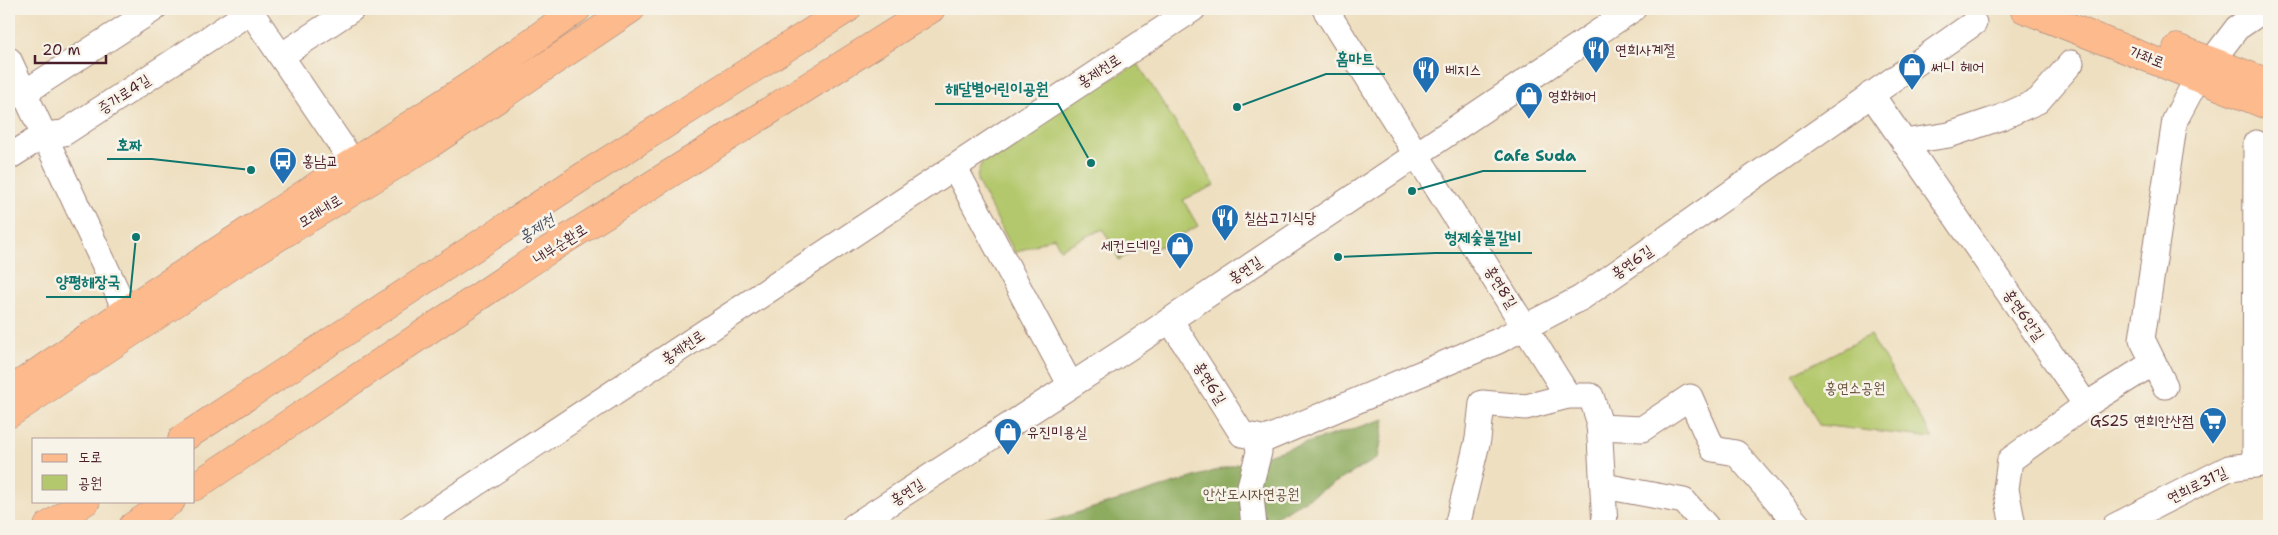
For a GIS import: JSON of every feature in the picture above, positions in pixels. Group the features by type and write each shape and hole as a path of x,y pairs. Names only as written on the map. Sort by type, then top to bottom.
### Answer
{"main road":[{"name":"모래내로","path":"9,414 231,266 430,144 632,9"},
{"path":"184,438 582,177 847,9"},
{"name":"내부순환로","path":"195,485 547,251 931,9"},
{"name":"가좌로","path":"2024,9 2204,69 2269,106"},
{"path":"2076,9 2204,69 2269,83"},
{"name":"모래내로","path":"9,392 126,311 476,81 567,12"},
{"path":"48,526 84,502"},
{"path":"133,526 169,502"}],"street":[{"path":"24,93 154,9"},
{"path":"281,56 352,9"},
{"name":"홍제천로","path":"412,526 1193,9"},
{"path":"1325,9 1418,153"},
{"name":"홍연길","path":"854,526 1170,320 1633,9"},
{"path":"2165,386 2142,339 2175,120 2204,69 2237,28 2265,9"},
{"name":"증가로4길","path":"9,157 44,134 64,133 250,10 352,161"},
{"name":"홍연6길","path":"1170,320 1242,434 1266,439 1498,341 1581,298 1974,23"},
{"path":"9,60 126,311"},
{"path":"1904,142 1949,135 2002,117 2038,101 2071,63"},
{"name":"홍연6안길","path":"1871,94 2086,404"},
{"name":"연희로31길","path":"2116,526 2229,468 2262,464 2256,143"},
{"name":"홍연8길","path":"1418,153 1568,396"},
{"path":"955,168 1070,384"},
{"path":"2012,526 2006,489 2010,460 2086,404 2154,363"},
{"path":"1457,526 1478,439 1482,403 1526,407 1568,396 1591,396 1599,427 1605,526"},
{"path":"1599,427 1642,428 1690,397 1713,449 1736,453 1799,526"},
{"path":"1254,526 1250,486 1259,452 1257,437"},
{"path":"1604,486 1684,501 1706,526"}],"green space":[{"path":"1138,64 1215,185 1183,200 1198,226 1155,249 1149,242 1119,260 1103,229 1060,249 1054,237 1015,253 977,181 983,161 997,145"},
{"name":"홍연소공원","path":"1870,335 1933,438 1819,425 1793,374"},
{"name":"안산도시자연공원","path":"1385,419 1378,458 1260,526 1034,526"}],"pier":[{"path":"822,9 976,9 184,526 30,526 64,502 195,502 195,438 161,437"}],"place":[{"name":"연희사계절","path":"1596,74"},
{"name":"써니 헤어","path":"1912,91"},
{"name":"베지스","path":"1426,94"},
{"name":"홈마트","path":"1237,107"},
{"name":"영화헤어","path":"1529,120"},
{"name":"해달별어린이공원","path":"1091,163"},
{"name":"호짜","path":"251,170"},
{"name":"홍남교","path":"283,185"},
{"name":"Cafe Suda","path":"1412,191"},
{"name":"양평해장국","path":"136,237"},
{"name":"칠삼고기식당","path":"1225,242"},
{"name":"형제숯불갈비","path":"1338,257"},
{"name":"세컨드네일","path":"1180,270"},
{"name":"GS25 연희안산점","path":"2213,445"},
{"name":"유진미용실","path":"1008,456"}],"water label":[{"name":"홍제천","path":"536,228"}]}
